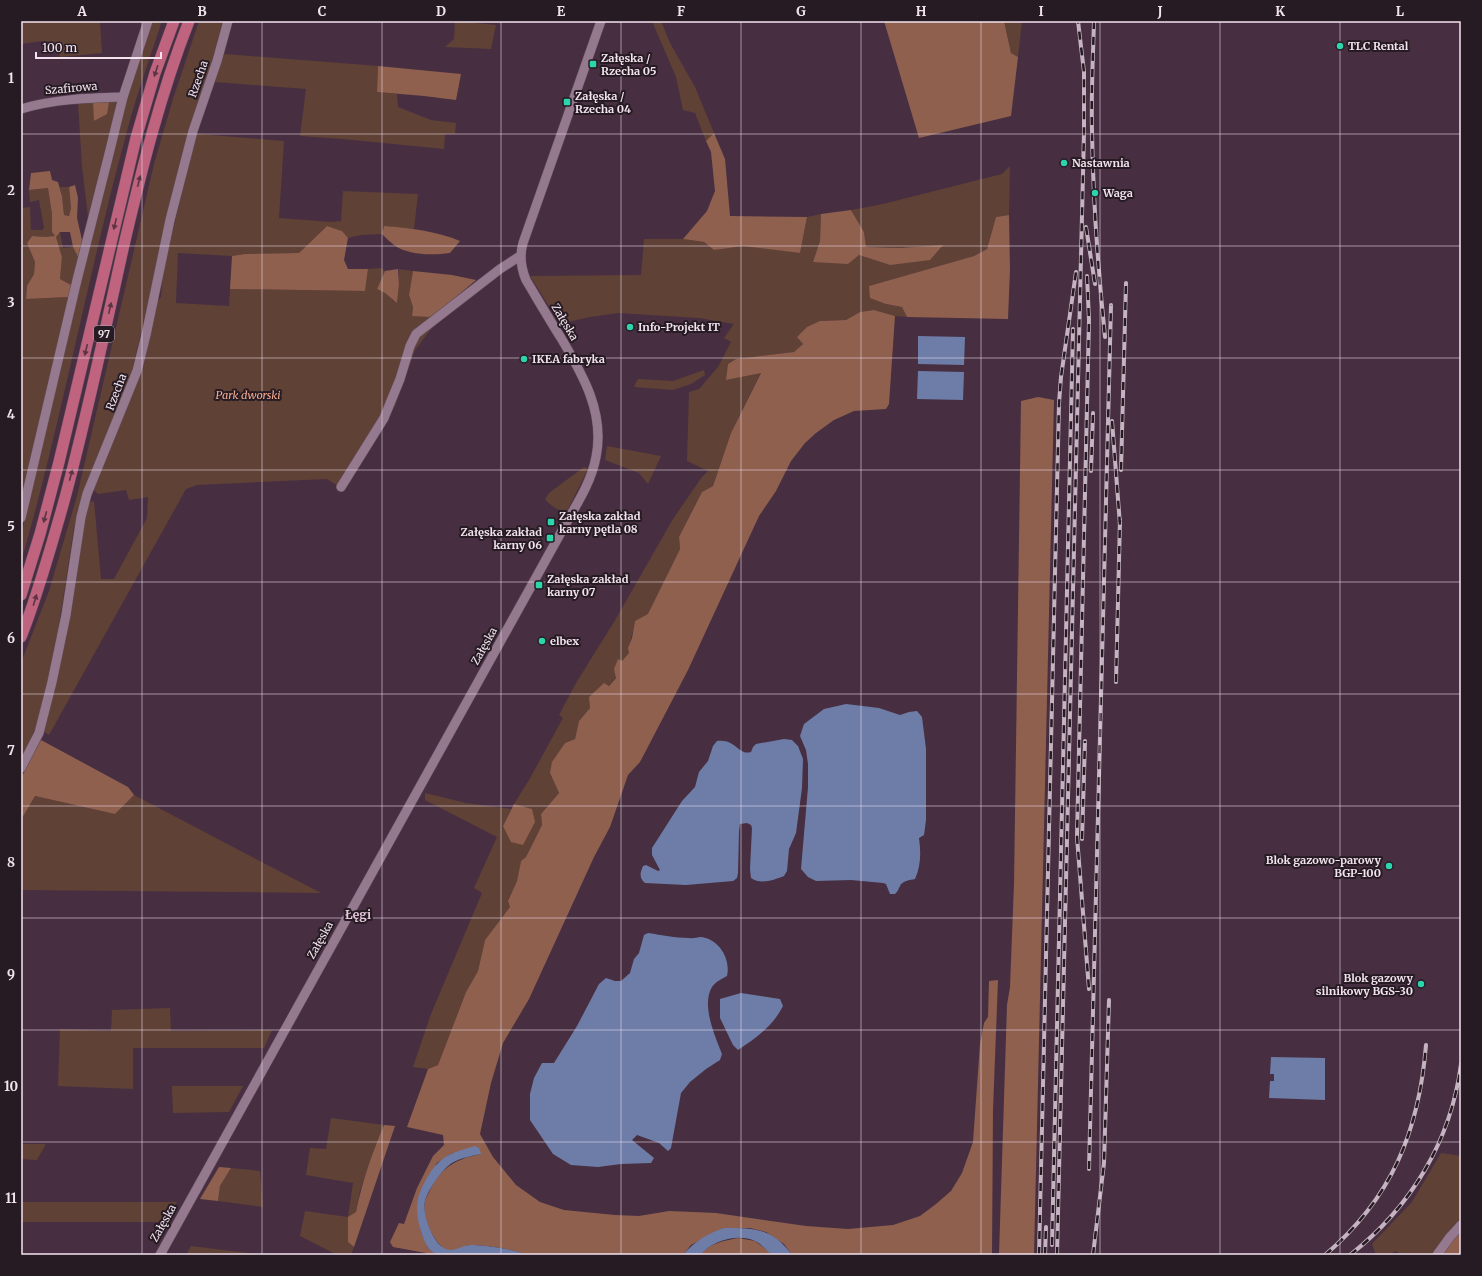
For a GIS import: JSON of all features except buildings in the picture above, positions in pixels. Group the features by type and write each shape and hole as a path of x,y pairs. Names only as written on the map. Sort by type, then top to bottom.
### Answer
{"main road":[{"name":"97","path":"21,595 40,534 59,462 136,138 153,79 174,21"},
{"name":"97","path":"21,637 49,556 73,468 152,130 171,70 189,21"}],"street":[{"path":"21,517 77,280 123,97 148,21"},
{"name":"Rzecha","path":"21,768 39,733 52,682 66,615 81,517 87,494 137,371 170,220 193,131 217,60 228,21"},
{"name":"Załęska","path":"160,1255 591,476 596,458 598,442 597,418 592,398 575,361 526,280 520,256 523,243 601,21"},
{"name":"Szafirowa","path":"21,109 54,101 123,97"},
{"path":"341,487 384,418 400,379 410,346 416,334 500,269 520,256"},
{"path":"1437,1255 1450,1237 1461,1226"}],"green space":[{"path":"21,21 100,21 102,53 60,57 57,42 42,41 21,44"},
{"path":"151,21 162,21 127,131 36,509 21,562 21,536 60,364 128,95"},
{"path":"199,21 223,21 210,67 188,133 131,375 88,479 74,527 59,625 49,675 37,725 21,759 21,663 49,591 77,496 154,164 173,99"},
{"path":"455,21 496,25 491,49 445,47 454,39"},
{"path":"652,21 661,21 670,43 695,87 714,133 706,141 695,113 683,110 676,77"},
{"path":"1004,21 1022,21 1018,57 1011,53"},
{"path":"224,54 378,66 377,92 397,94 398,107 431,120 456,123 455,134 445,134 444,149 300,136 306,89 215,82"},
{"path":"78,102 93,102 95,121 109,102 116,102 116,110 88,216 82,167"},
{"name":"Park dworski","path":"199,134 284,141 279,218 331,222 341,221 343,191 418,194 414,229 384,226 382,234 361,235 348,238 342,231 327,226 299,253 245,254 232,256 178,253 176,303 229,306 230,289 365,291 368,269 381,268 385,271 377,289 385,293 397,303 399,269 413,271 409,295 413,307 412,315 429,317 435,324 415,350 395,406 376,439 343,489 327,479 197,485 186,489 49,735 44,732 66,639 87,506 94,501 101,579 114,579 147,518 148,497 129,500 126,490 98,494 94,490 94,486 156,303 161,297 163,271 196,135"},
{"path":"1010,166 1009,215 996,217 987,249 974,256 869,286 886,304 902,307 907,317 895,316 874,310 860,312 846,320 820,321 797,337 803,344 794,352 736,359 728,364 727,380 761,372 731,433 713,486 702,492 679,537 680,549 648,615 635,621 629,653 622,662 618,659 616,677 579,721 575,739 565,743 550,773 559,793 541,814 542,825 526,857 521,861 517,881 508,901 510,907 485,940 478,971 466,992 438,1065 428,1069 413,1067 431,1014 482,893 474,888 497,837 425,800 425,793 466,803 511,809 503,826 532,809 514,804 563,718 559,715 576,683 614,622 673,519 702,477 708,471 687,461 689,392 699,389 718,367 731,342 724,338 734,324 699,318 618,313 563,323 555,316 530,276 641,275 644,239 683,239 704,242 714,250 743,245 800,253 807,217 821,214 820,241 813,262 859,255 890,265 901,248 866,247 864,232 851,210 883,204 1002,174"},
{"path":"60,187 69,187 71,208 69,216 64,215"},
{"path":"48,188 52,214 52,232 60,232 63,248 73,247 78,257 71,285 60,279 62,257 56,237 32,236 27,243 35,262 34,274 27,286 26,299 69,297 21,503 21,208 30,207 31,230 42,230 44,228 39,200 30,202 29,190"},
{"path":"704,370 705,375 691,384 673,390 634,387 638,379 673,381"},
{"path":"607,446 661,456 648,484 639,473 605,460"},
{"path":"584,467 588,469 567,511 557,509 545,499 549,493"},
{"path":"134,795 321,893 21,890 21,820 35,796 115,814"},
{"path":"170,1008 171,1031 272,1030 264,1048 133,1048 133,1089 58,1086 60,1029 111,1031 112,1010"},
{"path":"172,1086 243,1086 229,1112 173,1113"},
{"path":"331,1118 384,1125 360,1191 348,1242 354,1247 351,1255 337,1255 300,1236 305,1211 348,1217 353,1183 306,1175 310,1148 326,1149"},
{"path":"21,1144 46,1144 37,1160 21,1159"},
{"path":"1441,1153 1461,1156 1461,1219 1451,1228 1432,1255 1402,1255 1396,1251 1388,1255 1376,1255 1372,1244 1412,1202"},
{"path":"231,1168 260,1171 263,1207 218,1201 220,1186"},
{"path":"21,1202 177,1202 159,1222 21,1222"},
{"path":"191,1246 265,1255 186,1255"}],"shaded area":[{"path":"884,21 1004,21 1011,53 1018,57 1011,116 919,138"},
{"path":"378,66 461,74 456,100 377,92"},
{"path":"93,102 109,102 107,114 94,121"},
{"path":"714,133 725,159 730,216 807,217 800,253 743,246 714,250 704,242 683,239 707,211 715,191 711,152 706,141"},
{"path":"50,171 52,180 58,182 62,196 64,215 69,216 71,208 69,187 75,185 78,198 77,218 82,240 78,257 73,247 70,232 60,232 56,237 62,257 60,279 71,285 69,297 26,299 27,286 34,274 35,262 27,243 32,236 55,236 52,232 52,214 48,188 29,190 31,173"},
{"path":"851,210 864,232 866,247 901,248 943,245 930,260 890,265 859,255 848,264 813,262 820,241 821,214"},
{"path":"1009,215 1010,270 1008,319 907,317 902,307 886,304 870,298 869,286 974,256 987,249 996,217"},
{"path":"327,226 342,231 348,238 344,260 348,269 368,269 365,291 230,289 232,256 245,254 299,253"},
{"path":"384,226 423,230 460,241 450,253 414,253 400,249 394,245 382,234"},
{"path":"398,269 399,285 397,303 385,293 377,289 385,271"},
{"path":"413,271 452,275 476,280 437,313 429,317 412,316 413,307 409,295"},
{"path":"874,310 895,316 889,404 886,409 854,411 834,420 816,433 805,443 791,461 776,491 759,516 688,670 640,762 628,775 610,827 594,857 529,999 503,1043 491,1083 480,1134 493,1157 516,1185 540,1202 564,1210 639,1216 669,1211 716,1213 806,1226 848,1229 893,1225 920,1216 936,1204 951,1191 962,1173 973,1142 980,1044 984,1023 988,1017 989,981 998,980 993,1110 992,1255 792,1255 784,1244 766,1232 750,1228 724,1228 691,1245 683,1255 527,1255 499,1248 470,1245 452,1251 440,1245 435,1238 427,1223 424,1207 425,1200 430,1190 445,1169 457,1161 481,1154 453,1153 437,1163 418,1199 421,1232 428,1248 436,1255 426,1255 426,1253 393,1247 390,1242 399,1223 404,1224 417,1188 433,1156 444,1145 443,1135 407,1127 428,1069 438,1065 466,992 478,971 485,940 510,907 508,901 517,881 521,861 526,857 542,825 541,814 559,793 550,773 552,762 565,743 575,739 579,721 590,708 589,697 604,683 609,686 616,678 614,669 618,659 622,661 629,653 628,648 632,638 635,621 648,614 680,549 679,537 702,492 713,486 731,433 761,373 726,380 728,364 736,359 794,352 803,344 797,337 807,327 820,321 846,320 860,312"},
{"path":"1038,397 1054,400 1034,1255 999,1255 1007,1005 1010,987 1014,884 1021,401"},
{"path":"41,740 128,787 134,795 115,814 35,796 21,820 21,778"},
{"path":"514,804 532,809 535,822 523,845 511,842 503,826"},
{"path":"384,1125 395,1126 354,1247 348,1242 348,1217 356,1212 361,1190 375,1146"},
{"path":"219,1167 231,1168 220,1186 218,1201 200,1199"},
{"path":"1461,1229 1461,1252 1457,1255 1443,1255"},
{"path":"738,1238 755,1241 774,1255 701,1255 713,1245"}],"water":[{"path":"918,336 965,337 964,365 918,364"},
{"path":"918,371 964,372 963,400 917,399"},
{"path":"846,704 879,708 900,715 917,711 922,717 926,749 926,820 924,835 919,838 920,859 915,879 902,883 895,894 890,894 886,884 883,883 851,880 816,881 808,877 801,869 808,787 808,764 806,750 800,736 804,724 824,709"},
{"path":"784,739 792,740 798,746 803,759 802,788 796,833 789,849 787,871 784,876 763,881 751,878 752,828 751,825 747,823 740,824 738,873 737,878 733,881 686,885 645,883 641,875 643,866 646,865 658,871 660,870 652,855 652,848 682,801 695,787 699,772 708,761 713,746 717,741 733,744 743,752 747,753 751,752 756,744"},
{"path":"648,933 679,938 701,937 713,942 722,951 727,963 727,976 712,987 709,994 708,1011 722,1054 720,1060 690,1082 681,1093 671,1148 668,1151 659,1143 637,1135 632,1140 654,1158 651,1163 621,1164 598,1167 571,1165 553,1154 530,1120 530,1094 534,1078 542,1063 554,1063 577,1026 599,984 606,978 621,981 630,973 634,959 639,953 644,935"},
{"path":"741,993 780,999 783,1006 769,1026 738,1050 733,1045 720,1018 720,999"},
{"path":"1271,1057 1325,1058 1325,1100 1269,1098 1270,1081 1274,1081 1274,1074 1270,1074"},
{"path":"475,1146 479,1148 481,1154 462,1158 452,1163 440,1175 429,1191 424,1206 428,1225 437,1242 445,1249 452,1250 470,1245 476,1245 507,1249 527,1255 436,1255 429,1249 424,1241 420,1229 417,1205 419,1195 426,1180 434,1167 445,1157 455,1152"},
{"path":"724,1228 745,1228 762,1231 777,1239 792,1255 775,1256 758,1242 748,1239 734,1238 726,1239 711,1245 701,1255 683,1255 702,1238"}],"railway":[{"path":"1057,1255 1084,132 1084,72 1078,21"},
{"path":"1094,21 1092,103 1093,182 1105,337"},
{"path":"1086,227 1095,284"},
{"path":"1039,1255 1059,403 1061,377 1076,272"},
{"path":"1087,276 1089,320 1077,837 1089,989"},
{"path":"1121,470 1126,283"},
{"path":"1089,1169 1111,305"},
{"path":"1052,1245 1073,329"},
{"path":"1091,471 1093,413"},
{"path":"1112,421 1120,525"},
{"path":"1116,682 1120,520"},
{"path":"1082,839 1085,741"},
{"path":"1093,1255 1104,1163 1109,1000"},
{"path":"1325,1255 1348,1233 1368,1210 1385,1186 1398,1161 1409,1134 1417,1106 1426,1045"},
{"path":"1350,1255 1392,1216 1425,1170 1438,1146 1448,1120 1456,1092 1461,1064"},
{"path":"1045,1255 1046,1227"}],"place":[{"name":"TLC Rental","path":"1340,46"},
{"name":"Załęska / Rzecha 05","path":"593,64"},
{"name":"Załęska / Rzecha 04","path":"567,102"},
{"name":"Nastawnia","path":"1064,163"},
{"name":"Waga","path":"1095,193"},
{"name":"Info-Projekt IT","path":"630,327"},
{"name":"IKEA fabryka","path":"524,359"},
{"name":"Załęska zakład karny pętla 08","path":"551,522"},
{"name":"Załęska zakład karny 06","path":"550,538"},
{"name":"Załęska zakład karny 07","path":"539,585"},
{"name":"elbex","path":"542,641"},
{"name":"Blok gazowo-parowy BGP-100","path":"1389,866"},
{"name":"Blok gazowy silnikowy BGS-30","path":"1421,984"}],"district":[{"name":"Łęgi","path":"358,915"}]}
